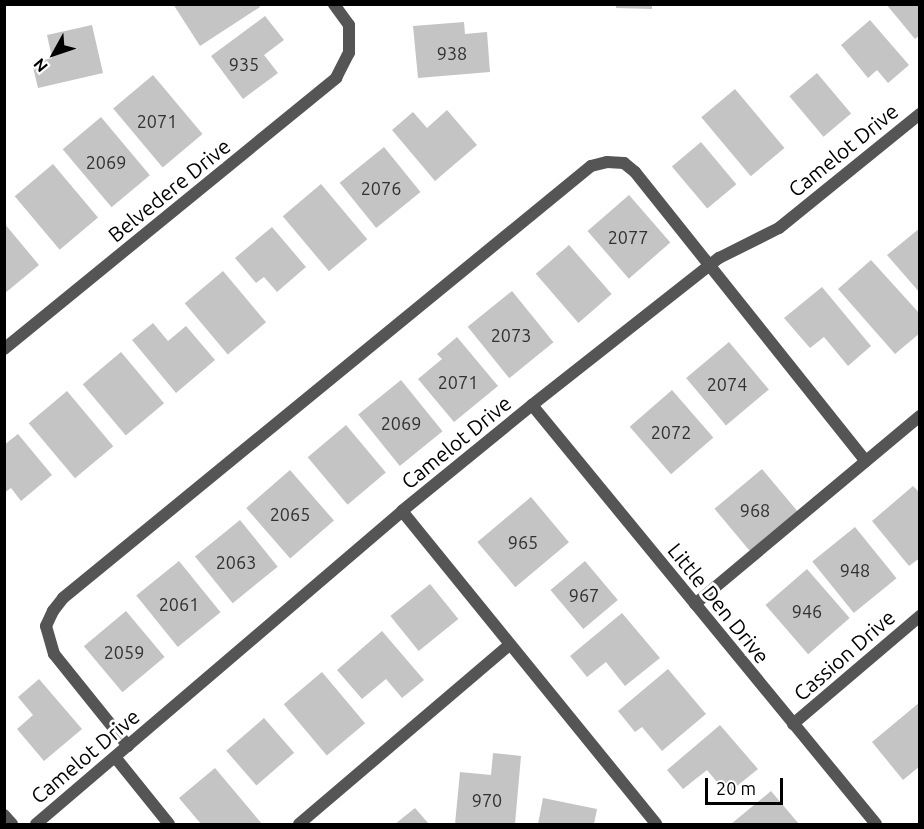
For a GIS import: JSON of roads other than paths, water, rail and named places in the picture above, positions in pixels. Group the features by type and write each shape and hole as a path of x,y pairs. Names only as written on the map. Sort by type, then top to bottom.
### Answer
{"street":[{"name":"Belvedere Drive","path":"4,349 336,78 349,53 349,25 334,4"},
{"name":"Camelot Drive","path":"36,825 402,511 532,405 710,264 779,228 920,114"},
{"path":"128,746 54,654 46,626 52,611 63,598 591,166 607,162 624,163 635,172 866,461"},
{"name":"Little Den Drive","path":"532,405 876,825"},
{"path":"695,604 920,416"},
{"path":"402,511 508,645 656,825"},
{"name":"Cassion Drive","path":"793,724 919,618"},
{"path":"299,825 508,645"},
{"path":"115,757 169,825"},
{"path":"4,815 12,825"}]}
